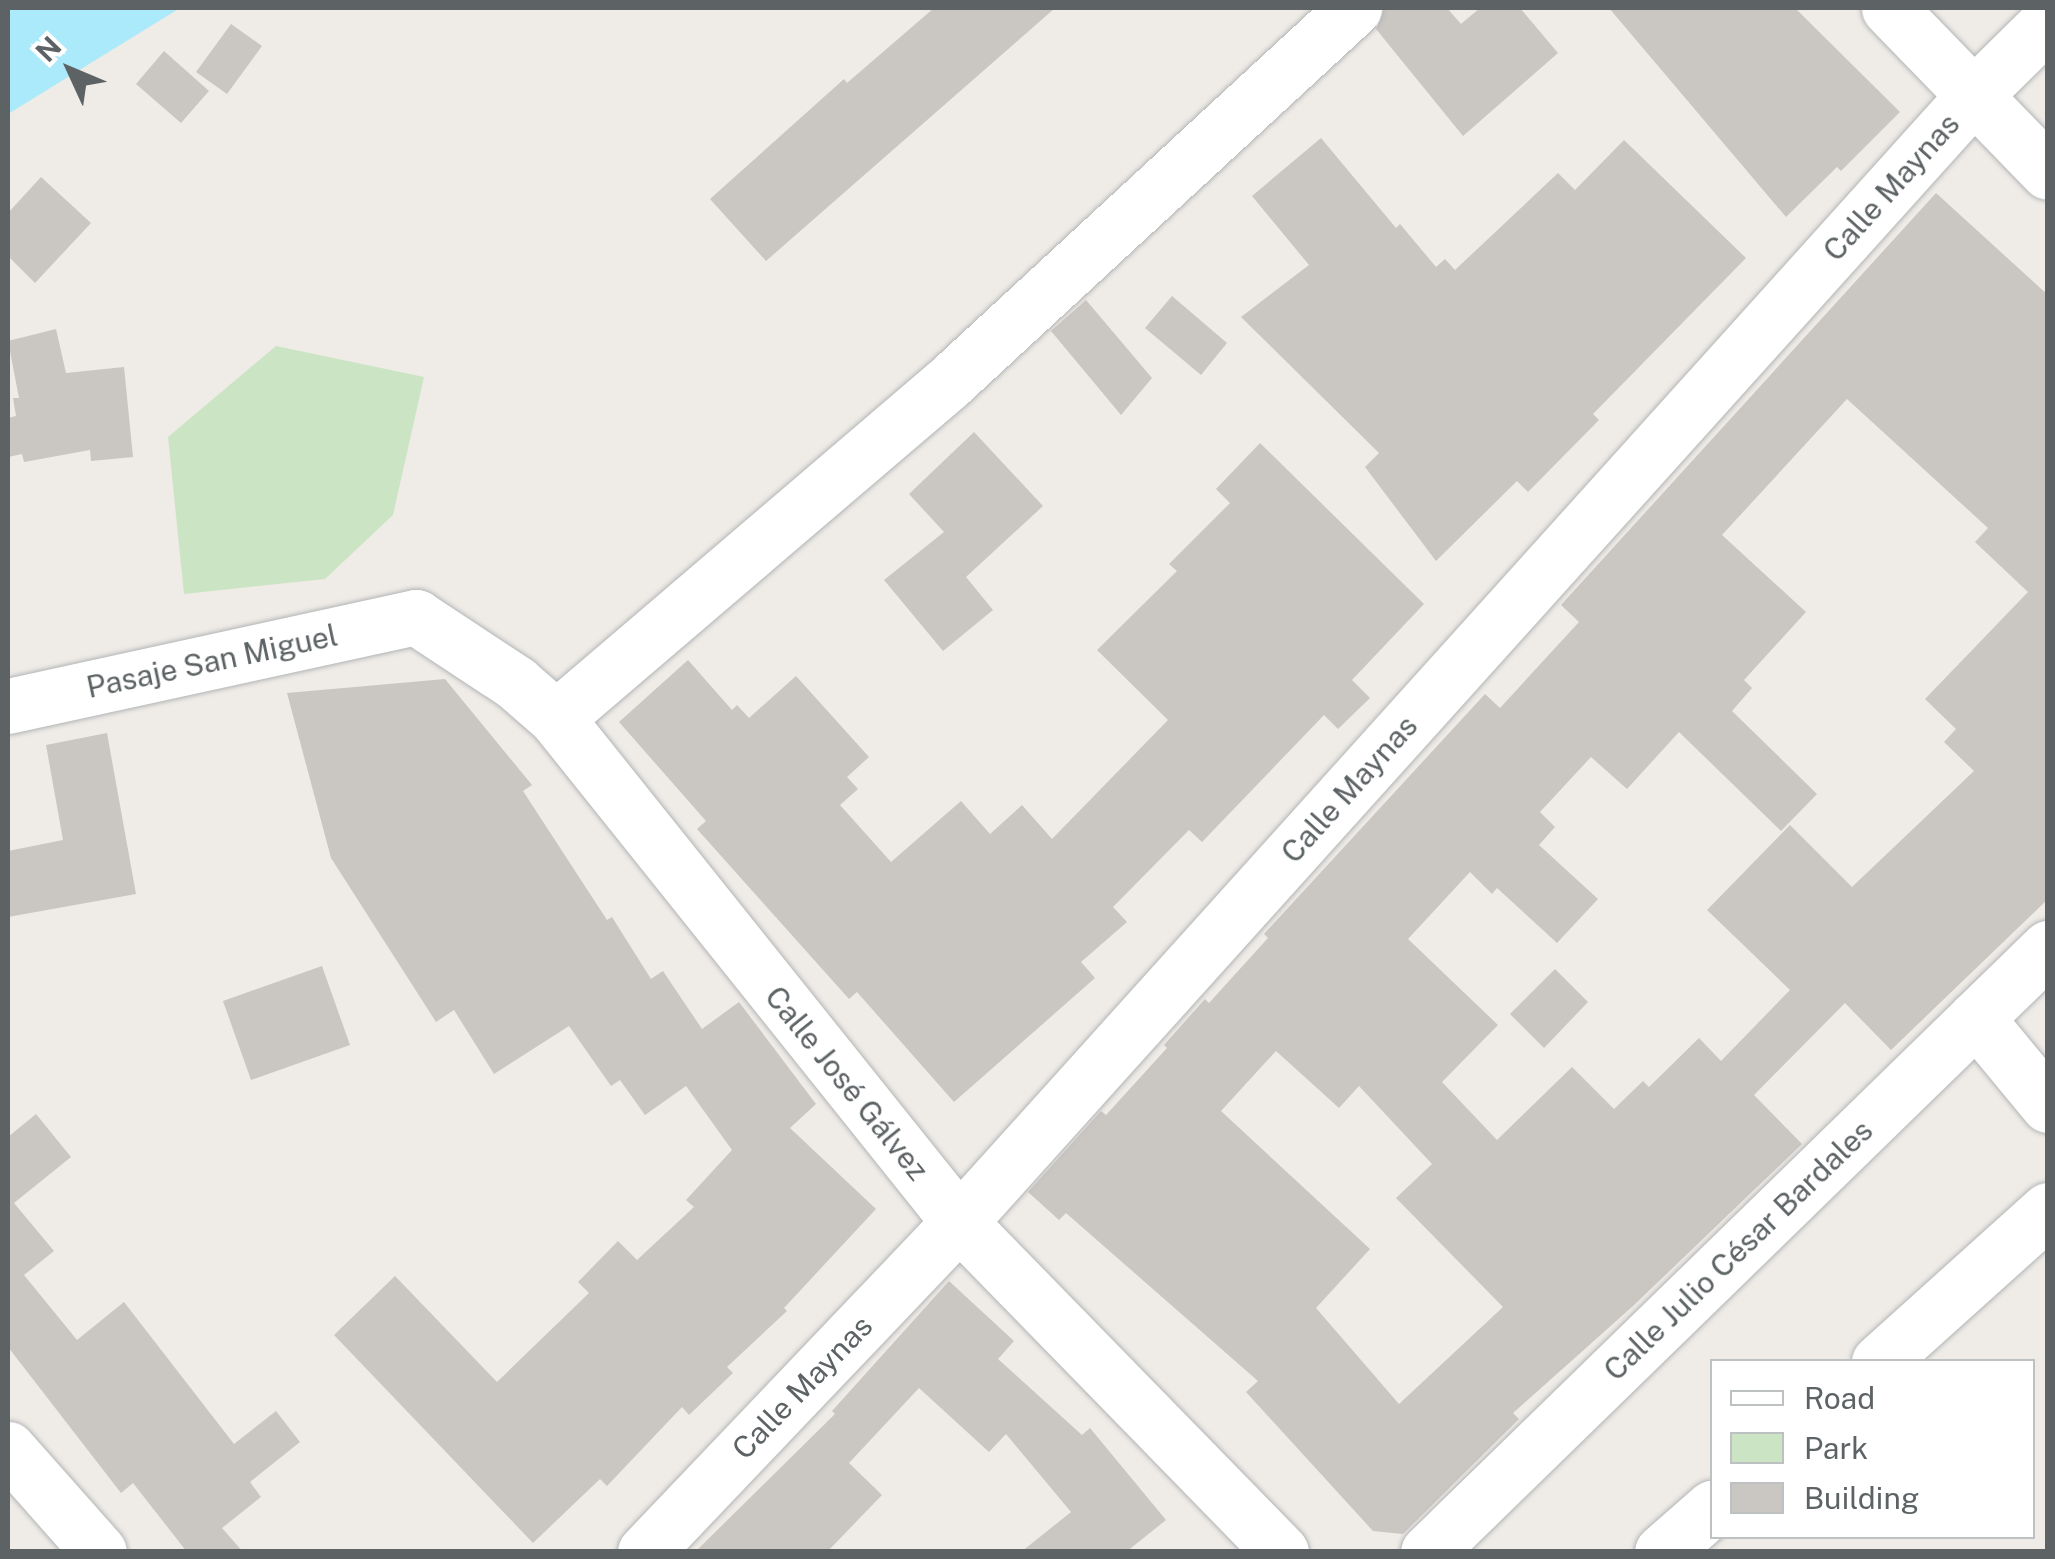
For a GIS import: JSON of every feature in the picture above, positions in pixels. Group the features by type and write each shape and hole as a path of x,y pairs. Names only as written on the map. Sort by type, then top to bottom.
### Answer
{"street":[{"path":"556,718 948,383 1354,8"},
{"path":"1889,8 2048,172"},
{"name":"Calle Maynas","path":"645,1552 959,1222 1976,94 2048,22"},
{"name":"Calle José Gálvez","path":"416,617 516,684 556,718 959,1222 1282,1552"},
{"name":"Pasaje San Miguel","path":"8,706 416,617"},
{"name":"Calle Julio César Bardales","path":"1428,1552 2048,948"},
{"path":"1976,1018 2048,1106"},
{"path":"1882,1359 2048,1210"},
{"path":"8,1449 99,1552"},
{"path":"1662,1552 1710,1510"}],"green space":[{"path":"276,346 424,377 393,515 325,579 184,594 168,437"}],"water":[{"path":"8,8 180,8 8,114"}],"building":[{"path":"934,8 1055,8 766,261 710,199 844,79 847,83"},
{"path":"1384,8 1447,8 1461,24 1480,8 1520,8 1558,53 1463,136 1376,29"},
{"path":"1609,8 1795,8 1900,112 1841,171 1837,167 1786,217"},
{"path":"231,24 262,46 227,94 196,72"},
{"path":"164,51 209,91 181,123 136,84"},
{"path":"1321,138 1396,228 1400,224 1436,267 1445,259 1455,270 1558,173 1575,190 1624,140 1746,258 1593,414 1599,420 1528,492 1517,481 1436,561 1365,467 1379,453 1241,317 1309,265 1252,196"},
{"path":"41,177 91,223 35,283 8,256 8,213"},
{"path":"1936,193 2048,295 2048,899 1891,1050 1845,1003 1754,1095 1802,1144 1633,1306 1513,1413 1519,1419 1403,1534 1373,1531 1246,1392 1258,1381 1066,1213 1059,1220 1028,1192 1101,1111 1106,1115 1205,999 1209,1003 1268,938 1264,934 1485,694 1500,708 1579,622 1561,605","holes":["1847,399 1988,528 1975,542 2028,592 1925,699 1956,729 1944,742 1974,771 1852,887 1790,825 1707,910 1790,990 1721,1061 1699,1038 1649,1087 1643,1081 1614,1109 1572,1067 1497,1140 1442,1082 1498,1025 1408,939 1470,872 1492,894 1497,888 1557,943 1598,899 1539,845 1555,827 1540,812 1591,757 1627,789 1679,732 1781,831 1817,794 1732,711 1752,688 1744,680 1806,612 1722,535","1276,1051 1339,1108 1359,1086 1432,1164 1396,1198 1503,1307 1399,1404 1316,1308 1370,1249 1221,1111"]},
{"path":"1172,296 1227,343 1201,375 1145,328"},
{"path":"1086,300 1152,378 1121,415 1051,331"},
{"path":"56,329 66,373 124,367 133,457 91,461 90,450 24,462 22,454 8,457 8,418 16,416 13,398 19,398 8,341"},
{"path":"974,432 1043,506 966,577 993,610 943,651 884,580 944,532 909,494"},
{"path":"1260,443 1424,604 1352,680 1370,698 1338,729 1324,715 1202,842 1189,830 1113,907 1127,922 1081,962 1095,978 954,1102 857,992 849,999 697,829 706,821 619,722 688,660 732,710 737,705 749,718 796,676 869,757 847,777 858,789 840,805 891,862 961,801 990,834 1022,805 1052,839 1168,720 1097,650 1177,571 1169,564 1230,503 1216,489"},
{"path":"445,679 532,785 523,791 607,920 612,917 651,979 663,971 702,1029 739,1002 816,1104 790,1128 876,1209 784,1308 787,1311 727,1367 733,1373 689,1415 682,1407 607,1486 600,1479 533,1543 334,1335 395,1276 497,1382 589,1293 578,1282 618,1241 637,1260 694,1207 686,1200 732,1150 686,1086 645,1115 620,1080 611,1086 569,1026 494,1074 454,1010 436,1022 331,858 287,693"},
{"path":"107,733 136,894 8,917 8,851 63,840 46,745"},
{"path":"322,966 350,1045 251,1080 223,1001"},
{"path":"1555,969 1588,1002 1544,1048 1510,1014"},
{"path":"36,1114 71,1157 14,1203 54,1251 24,1275 77,1340 124,1302 234,1444 276,1411 300,1442 250,1482 261,1497 222,1528 243,1552 187,1552 133,1483 121,1493 8,1347 8,1137"},
{"path":"949,1281 1014,1341 998,1359 1082,1435 1090,1428 1166,1520 1126,1552 1021,1552 1071,1512 1006,1434 989,1452 919,1388 849,1463 882,1495 827,1552 695,1552 835,1414 832,1411"}]}
